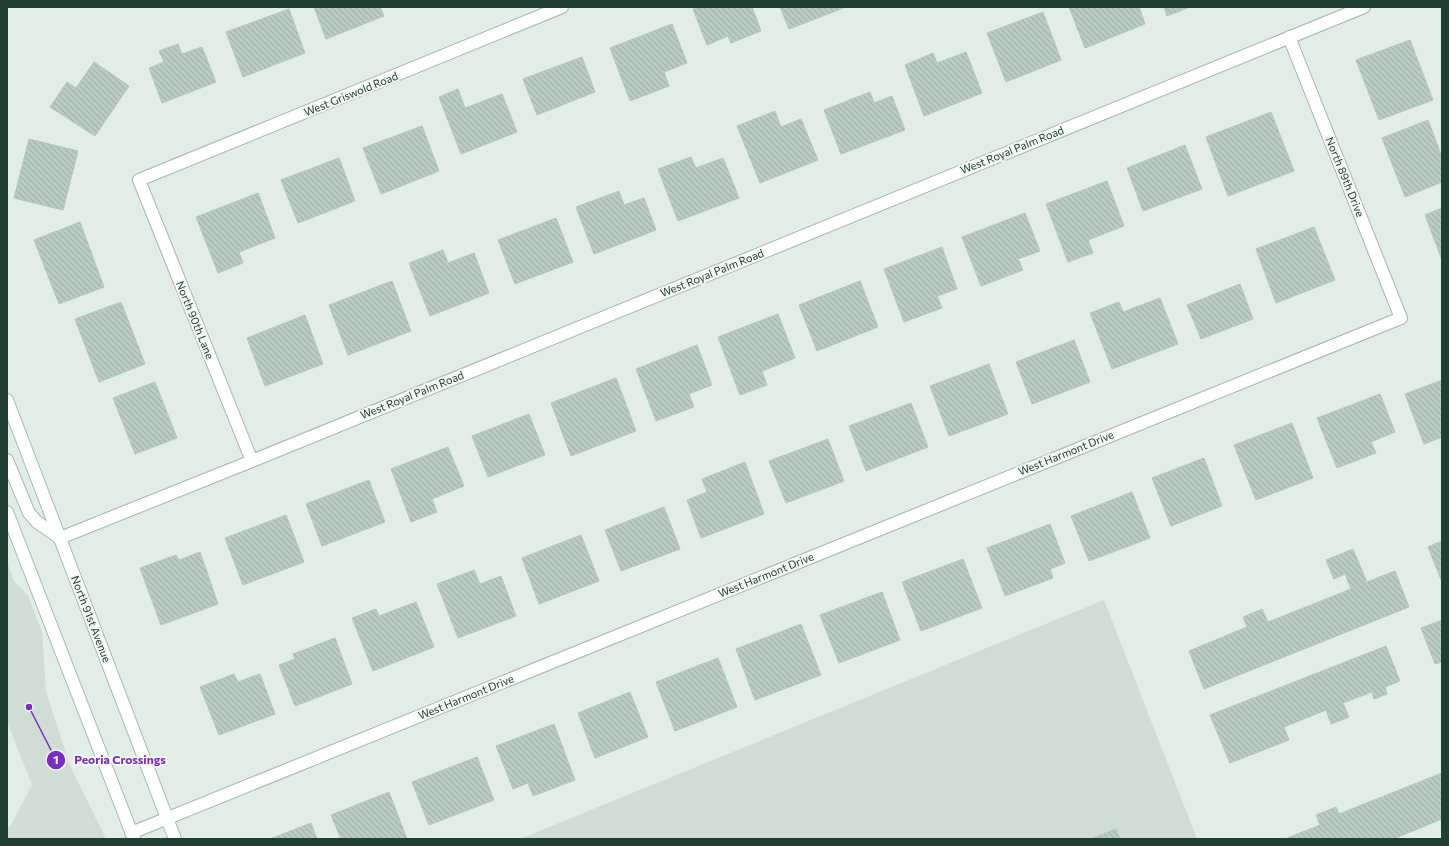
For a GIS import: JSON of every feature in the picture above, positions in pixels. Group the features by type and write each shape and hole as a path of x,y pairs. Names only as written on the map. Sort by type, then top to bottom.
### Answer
{"street":[{"name":"West Griswold Road","path":"139,180 562,7"},
{"name":"West Royal Palm Road","path":"60,538 1364,7"},
{"name":"North 89th Drive","path":"1289,37 1400,318"},
{"name":"North 90th Lane","path":"139,180 252,461"},
{"name":"West Harmont Drive","path":"132,836 167,818 1400,318"},
{"name":"North 91st Avenue","path":"7,400 175,839"},
{"path":"7,460 29,513 37,522 60,538"},
{"path":"7,512 132,836"}],"shaded area":[{"path":"7,562 14,581 28,596 42,632 46,692 71,768 106,839 7,839 7,828 10,827 32,785 7,722"},
{"path":"1104,600 1197,839 520,839"}],"building":[{"path":"314,7 380,7 384,16 326,39"},
{"path":"699,7 752,7 761,31 731,43 728,36 707,45 693,9"},
{"path":"780,7 846,7 789,29"},
{"path":"1069,7 1139,7 1145,24 1085,48"},
{"path":"1164,7 1190,7 1167,16"},
{"path":"289,9 305,53 243,77 226,32"},
{"path":"1043,12 1061,60 1006,82 987,33"},
{"path":"672,24 687,63 664,72 669,86 630,101 610,48"},
{"path":"1410,40 1433,100 1379,120 1356,60"},
{"path":"178,44 182,54 202,47 216,82 162,103 149,68 164,62 159,51"},
{"path":"966,52 982,93 924,116 905,65 933,53 937,63"},
{"path":"582,57 595,92 537,115 523,79"},
{"path":"94,62 129,86 95,136 50,107 67,82 76,88"},
{"path":"458,89 465,108 502,94 517,132 461,154 439,97"},
{"path":"870,92 874,103 892,96 905,130 841,154 824,110"},
{"path":"775,111 781,127 801,119 818,160 760,183 737,126"},
{"path":"1271,112 1294,171 1228,196 1206,137"},
{"path":"1428,120 1442,157 1442,182 1405,197 1382,138"},
{"path":"422,126 439,171 381,194 363,148"},
{"path":"29,139 78,151 63,210 14,198"},
{"path":"1185,145 1202,189 1143,211 1127,168"},
{"path":"691,157 696,168 723,158 739,198 678,221 658,169"},
{"path":"339,158 355,201 298,223 281,180"},
{"path":"1107,181 1124,226 1088,240 1093,253 1068,262 1046,204"},
{"path":"619,191 624,205 644,198 656,230 594,254 576,207"},
{"path":"258,193 275,238 239,252 243,263 218,273 196,217"},
{"path":"1442,208 1442,260 1425,215"},
{"path":"1025,213 1040,251 1018,259 1023,270 981,286 962,237"},
{"path":"556,218 573,262 515,284 498,240"},
{"path":"80,222 104,287 59,304 34,240"},
{"path":"1314,227 1335,280 1276,303 1256,249"},
{"path":"942,247 957,289 937,296 942,308 904,322 884,269"},
{"path":"443,250 448,263 474,253 489,293 430,316 409,263"},
{"path":"392,281 411,331 348,355 329,305"},
{"path":"860,281 878,327 817,351 799,305"},
{"path":"1240,284 1253,319 1201,339 1187,305"},
{"path":"1160,298 1178,344 1112,369 1090,313 1119,302 1123,312"},
{"path":"121,302 145,364 99,382 75,319"},
{"path":"778,314 795,358 762,371 767,385 740,395 718,337"},
{"path":"305,315 323,364 265,386 247,338"},
{"path":"1074,340 1090,382 1032,404 1016,362"},
{"path":"697,345 712,385 689,394 694,407 656,421 636,369"},
{"path":"989,364 1008,414 949,436 930,386"},
{"path":"616,378 636,431 571,456 551,403"},
{"path":"1442,380 1442,437 1424,444 1405,394"},
{"path":"155,382 177,438 135,454 113,398"},
{"path":"1380,394 1395,432 1371,442 1376,453 1337,468 1317,418"},
{"path":"911,403 928,447 866,471 849,426"},
{"path":"529,414 545,455 488,477 472,436"},
{"path":"1292,423 1313,478 1256,500 1234,445"},
{"path":"828,439 844,481 786,503 769,461"},
{"path":"448,447 464,486 432,499 437,512 411,522 391,469"},
{"path":"1204,458 1222,506 1171,526 1152,478"},
{"path":"745,462 764,514 701,538 687,500 707,492 702,479"},
{"path":"369,480 385,522 322,546 306,504"},
{"path":"1132,492 1150,538 1089,561 1071,516"},
{"path":"664,507 680,549 621,571 605,530"},
{"path":"286,515 304,562 243,585 225,538"},
{"path":"1050,524 1065,563 1050,569 1053,578 1005,596 987,548"},
{"path":"581,535 599,581 539,604 522,558"},
{"path":"1442,541 1442,582 1428,547"},
{"path":"1353,549 1367,582 1395,571 1409,607 1204,689 1189,651 1247,627 1243,617 1262,609 1268,622 1351,589 1345,574 1334,579 1326,560"},
{"path":"200,552 218,604 161,625 140,568 176,555 179,560"},
{"path":"963,559 982,608 921,631 902,582"},
{"path":"474,570 480,584 501,576 516,616 458,638 437,584"},
{"path":"882,592 900,640 839,663 820,615"},
{"path":"416,602 434,647 373,671 352,618 376,609 379,616"},
{"path":"1442,620 1442,662 1435,664 1421,628"},
{"path":"801,624 821,675 755,700 736,649"},
{"path":"335,638 352,684 295,706 279,665 295,659 293,654"},
{"path":"1386,646 1400,681 1385,687 1387,694 1374,699 1372,692 1343,703 1349,717 1331,724 1326,710 1284,727 1289,740 1230,763 1210,715"},
{"path":"718,658 737,707 675,731 656,682"},
{"path":"234,674 238,682 260,674 275,714 219,735 200,687"},
{"path":"630,692 648,737 595,758 578,713"},
{"path":"554,724 575,780 533,796 528,783 513,789 496,746"},
{"path":"477,757 494,800 429,825 412,782"},
{"path":"1442,773 1442,819 1393,839 1285,839 1320,825 1316,815 1336,807 1339,814"},
{"path":"389,792 407,839 341,839 331,815"},
{"path":"311,823 317,839 270,839"},
{"path":"1116,829 1120,839 1091,839"}],"place":[{"name":"Peoria Crossings","path":"29,707"}]}
